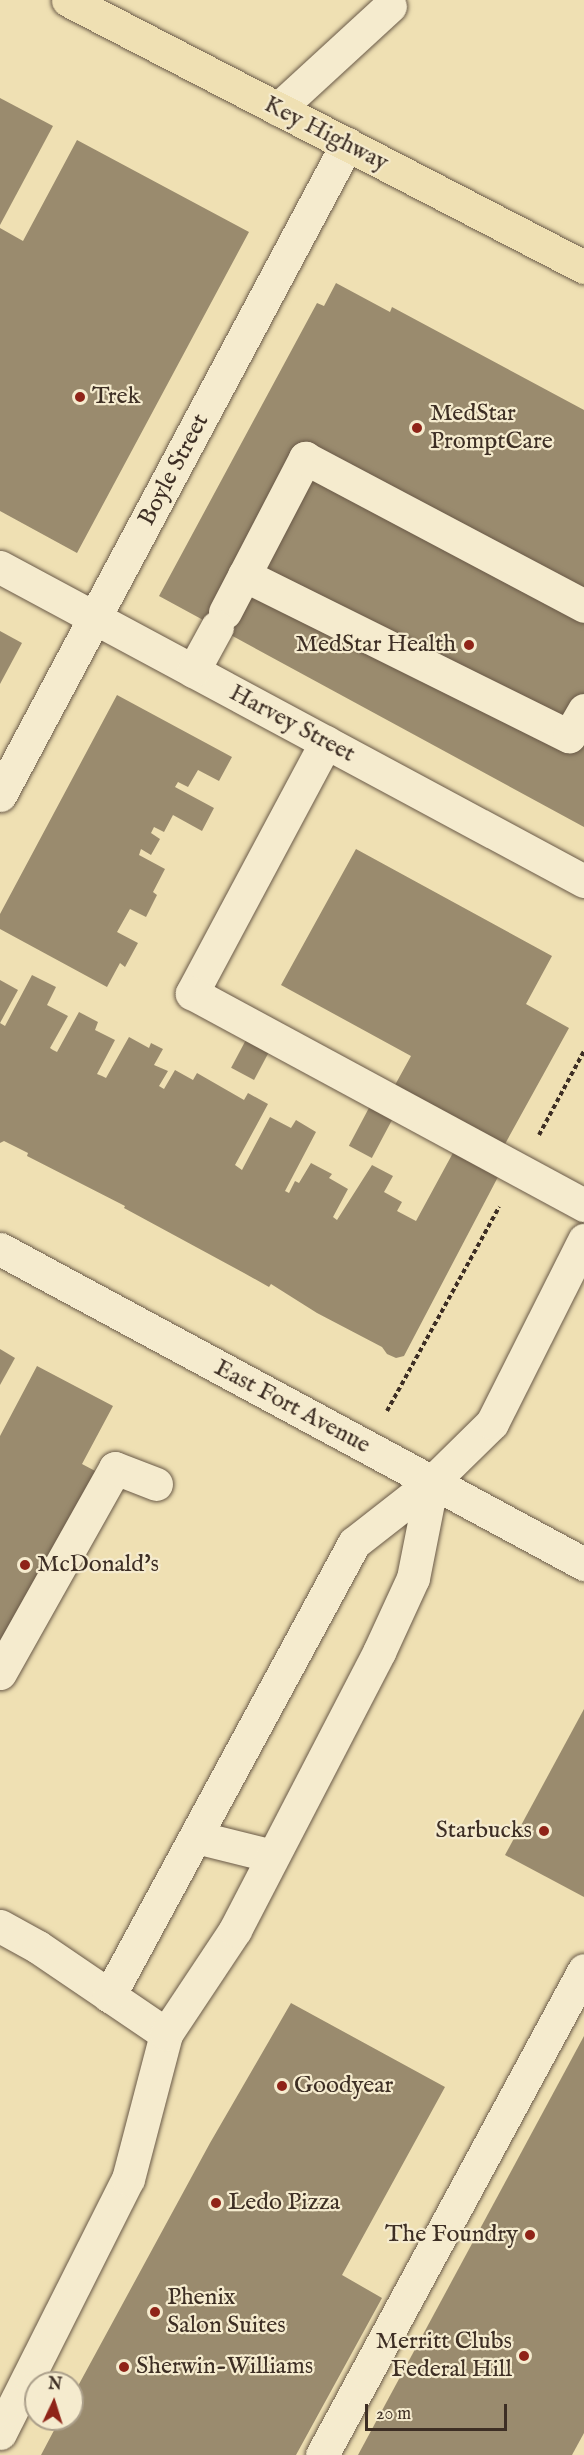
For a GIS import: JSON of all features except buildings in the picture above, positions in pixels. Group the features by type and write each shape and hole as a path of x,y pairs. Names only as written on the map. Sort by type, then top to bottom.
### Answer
{"main road":[{"name":"Key Highway","path":"68,0 584,267"}],"street":[{"path":"278,109 390,6"},
{"name":"Boyle Street","path":"0,795 347,144"},
{"path":"193,671 305,458 584,606"},
{"name":"Harvey Street","path":"0,567 584,881"},
{"path":"244,575 569,736 584,710"},
{"path":"326,742 192,993 584,1205"},
{"path":"109,1996 354,1543 432,1482 492,1423 584,1240"},
{"name":"East Fort Avenue","path":"0,1249 584,1563"},
{"path":"0,1673 115,1468 156,1484"},
{"path":"0,2433 128,2180 166,2034 235,1930 380,1652 413,1578 432,1482"},
{"path":"196,1837 272,1856"},
{"path":"0,1926 38,1947 166,2034"},
{"path":"322,2455 584,1970"}],"path":[{"path":"366,1447 584,1051"}],"place":[{"name":"Trek","path":"80,397"},
{"name":"MedStar PromptCare","path":"417,428"},
{"name":"MedStar Health","path":"469,645"},
{"name":"McDonald's","path":"25,1565"},
{"name":"Starbucks","path":"544,1831"},
{"name":"Goodyear","path":"282,2086"},
{"name":"Ledo Pizza","path":"216,2203"},
{"name":"The Foundry","path":"530,2235"},
{"name":"Phenix Salon Suites","path":"155,2312"},
{"name":"Merritt Clubs Federal Hill","path":"524,2356"},
{"name":"Sherwin-Williams","path":"124,2367"}]}
